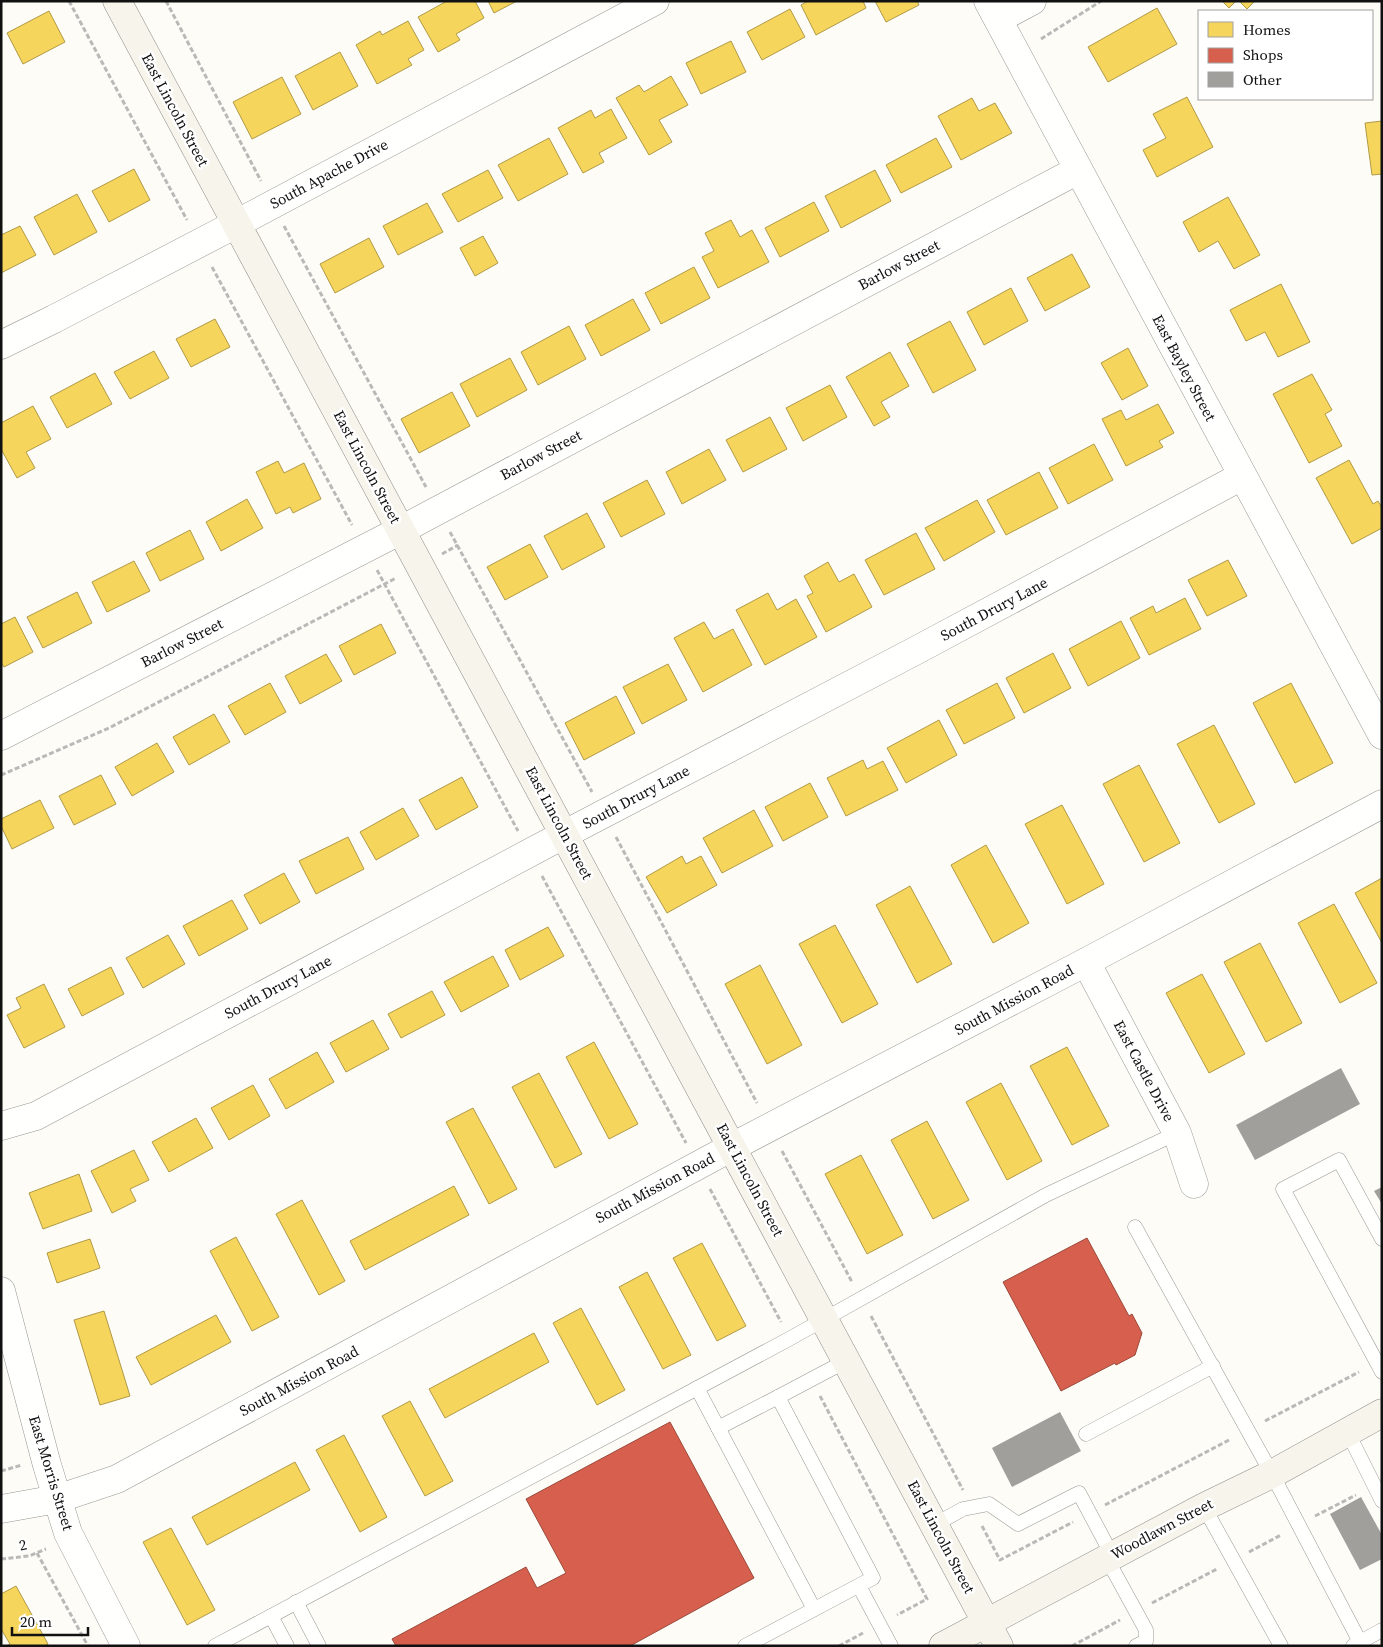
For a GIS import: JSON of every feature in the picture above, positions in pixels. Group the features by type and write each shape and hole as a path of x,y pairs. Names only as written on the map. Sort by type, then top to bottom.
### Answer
{"street":[{"name":"East Lincoln Street","path":"117,1 999,1646"},
{"name":"South Apache Drive","path":"1,345 236,224 655,1"},
{"path":"993,10 1032,1"},
{"name":"East Bayley Street","path":"993,10 1382,735"},
{"name":"Barlow Street","path":"1,736 400,530 1078,170"},
{"name":"South Drury Lane","path":"1,1126 36,1116 1242,476"},
{"name":"South Mission Road","path":"1,1509 57,1499 117,1479 732,1147 1086,962 1382,804"},
{"name":"East Castle Drive","path":"1086,962 1177,1133 1194,1184"},
{"name":"East Morris Street","path":"1,1291 57,1499 68,1533 126,1646"},
{"name":"Woodlawn Street","path":"943,1646 1204,1507 1272,1474 1382,1413"}],"lane":[{"path":"215,1646 790,1339 1046,1195 1177,1133"},
{"path":"1379,1367 1283,1190 1339,1160 1382,1239"},
{"path":"1135,1227 1272,1474 1357,1644 1382,1630"},
{"path":"718,1428 846,1361"},
{"path":"1086,1434 1213,1366"},
{"path":"697,1388 814,1609"},
{"path":"745,1646 873,1578 778,1397"},
{"path":"1347,1432 1382,1501"},
{"path":"934,1525 964,1509 989,1504 1018,1524 1079,1493 1146,1630 1146,1641 1136,1646"},
{"path":"1204,1507 1281,1646"},
{"path":"859,1586 891,1646"},
{"path":"296,1602 319,1646"},
{"path":"271,1616 287,1646"}],"path":[{"path":"69,1 530,853 790,1339"},
{"path":"166,1 273,204 604,814 1000,1560 1247,1431 1379,1367"},
{"path":"1041,39 1101,1"},
{"path":"1,775 109,728 458,545"},
{"path":"811,1379 927,1599"},
{"path":"1,1471 27,1464"},
{"name":"2","path":"1,1559 29,1556 48,1548"},
{"path":"37,1553 88,1646"}],"building: Homes":[{"path":"447,1 475,1 484,18 456,34 460,40 438,52 418,17"},
{"path":"488,1 517,1 494,13"},
{"path":"808,1 863,1 866,8 816,35 801,5"},
{"path":"875,1 917,1 919,5 886,22"},
{"path":"1222,1 1236,1 1229,8"},
{"path":"1239,1 1255,1 1247,9"},
{"path":"1157,8 1177,44 1108,82 1088,47"},
{"path":"790,9 805,37 762,60 747,32"},
{"path":"49,11 65,42 23,64 7,33"},
{"path":"408,21 424,50 408,59 412,65 377,84 356,45 380,31 382,35"},
{"path":"731,41 746,72 701,94 686,63"},
{"path":"340,52 358,86 313,110 295,76"},
{"path":"671,76 688,105 659,120 672,142 649,155 616,98 639,85 644,92"},
{"path":"282,77 301,114 252,139 233,102"},
{"path":"1187,97 1213,147 1157,177 1143,150 1166,138 1153,114"},
{"path":"972,98 979,111 995,103 1012,133 961,160 938,116"},
{"path":"611,109 627,138 599,153 604,162 583,173 558,128 591,110 595,118"},
{"path":"1382,121 1382,174 1372,175 1365,123"},
{"path":"549,138 568,174 518,201 498,165"},
{"path":"936,138 952,167 901,193 886,165"},
{"path":"134,169 150,200 109,222 92,191"},
{"path":"488,170 503,198 458,222 442,194"},
{"path":"875,170 891,201 841,228 825,196"},
{"path":"77,194 97,232 54,255 34,217"},
{"path":"1228,197 1260,255 1234,269 1218,241 1199,252 1183,222"},
{"path":"814,202 829,231 780,257 765,228"},
{"path":"427,203 443,232 398,255 383,226"},
{"path":"731,220 740,237 752,230 769,262 718,288 702,257 714,251 705,233"},
{"path":"20,226 36,255 1,273 1,235"},
{"path":"483,236 498,263 475,276 460,248"},
{"path":"369,238 384,267 335,293 320,264"},
{"path":"1072,254 1090,287 1045,311 1027,278"},
{"path":"694,267 710,298 661,324 645,293"},
{"path":"1281,284 1310,342 1278,357 1265,332 1246,341 1230,310"},
{"path":"1011,288 1028,321 984,345 967,312"},
{"path":"633,299 650,330 601,356 585,325"},
{"path":"215,319 230,347 191,367 176,339"},
{"path":"950,321 976,370 933,393 907,344"},
{"path":"569,326 586,359 538,385 521,352"},
{"path":"1128,348 1148,386 1122,400 1101,363"},
{"path":"154,351 169,378 130,399 114,372"},
{"path":"890,352 909,386 881,402 890,417 874,426 846,377"},
{"path":"510,358 527,390 477,417 460,384"},
{"path":"95,373 112,404 67,428 50,397"},
{"path":"1312,374 1332,410 1325,414 1342,446 1309,463 1273,394"},
{"path":"830,385 847,417 803,441 786,408"},
{"path":"452,392 470,426 419,453 401,419"},
{"path":"1158,404 1174,433 1159,441 1163,447 1126,466 1102,419 1121,410 1126,420"},
{"path":"33,406 51,439 26,452 35,468 17,478 1,449 1,423"},
{"path":"770,417 787,449 743,472 726,440"},
{"path":"1094,444 1113,480 1068,504 1049,468"},
{"path":"709,449 726,480 682,504 666,472"},
{"path":"1349,460 1373,504 1378,501 1382,508 1382,528 1352,544 1316,478"},
{"path":"278,461 284,473 304,463 321,499 293,513 290,507 276,514 256,472"},
{"path":"1039,472 1058,508 1006,535 987,500"},
{"path":"647,480 665,514 621,537 603,503"},
{"path":"247,499 263,528 221,551 206,522"},
{"path":"977,500 995,532 944,561 925,528"},
{"path":"587,513 605,547 562,570 544,536"},
{"path":"190,530 204,559 160,581 146,553"},
{"path":"916,533 935,569 884,595 865,560"},
{"path":"530,544 548,577 505,600 487,567"},
{"path":"1228,560 1247,596 1207,616 1188,580"},
{"path":"134,561 150,591 107,612 92,582"},
{"path":"828,562 839,582 854,574 872,607 826,632 807,596 813,593 804,576"},
{"path":"77,592 92,623 43,648 27,617"},
{"path":"768,593 777,610 796,599 817,637 765,665 736,610"},
{"path":"1185,598 1201,629 1149,655 1130,618 1153,606 1156,613"},
{"path":"15,617 33,652 4,667 1,663 1,624"},
{"path":"1121,621 1140,658 1088,686 1069,649"},
{"path":"704,622 714,639 733,629 752,665 703,692 674,638"},
{"path":"381,624 396,653 354,675 339,646"},
{"path":"1053,653 1071,688 1024,713 1006,678"},
{"path":"326,654 342,681 300,704 285,676"},
{"path":"668,664 687,700 642,724 623,687"},
{"path":"270,683 286,712 245,735 228,706"},
{"path":"997,683 1015,718 964,744 946,710"},
{"path":"1291,683 1333,763 1295,783 1253,703"},
{"path":"616,696 635,733 584,760 565,723"},
{"path":"214,714 230,742 189,765 173,737"},
{"path":"939,720 957,755 906,783 887,748"},
{"path":"1214,725 1255,804 1219,823 1177,744"},
{"path":"157,743 174,772 132,796 115,767"},
{"path":"863,760 867,769 883,761 898,790 846,816 827,778"},
{"path":"1139,765 1180,843 1144,862 1103,784"},
{"path":"101,775 116,804 74,825 59,796"},
{"path":"462,777 478,807 436,830 419,800"},
{"path":"810,783 828,817 783,841 765,807"},
{"path":"40,800 54,828 12,849 1,826 1,819"},
{"path":"1062,805 1104,884 1067,904 1025,824"},
{"path":"403,808 419,836 376,860 360,832"},
{"path":"754,810 773,846 722,873 703,838"},
{"path":"348,837 364,869 316,894 299,861"},
{"path":"986,845 1029,923 993,943 951,865"},
{"path":"682,856 686,864 701,856 717,885 667,913 646,877"},
{"path":"284,873 300,902 260,924 244,895"},
{"path":"1382,878 1382,943 1355,893"},
{"path":"910,886 952,964 917,983 876,905"},
{"path":"232,900 248,929 199,956 183,926"},
{"path":"1334,904 1377,983 1340,1003 1298,923"},
{"path":"835,925 878,1004 842,1023 799,944"},
{"path":"548,927 564,956 520,980 505,950"},
{"path":"168,935 185,964 143,988 126,958"},
{"path":"1260,943 1302,1023 1266,1042 1224,962"},
{"path":"493,956 509,986 461,1012 444,982"},
{"path":"760,965 802,1045 767,1064 725,984"},
{"path":"111,967 124,994 82,1016 68,989"},
{"path":"1202,974 1245,1054 1209,1073 1166,993"},
{"path":"44,984 65,1027 24,1048 7,1015 21,1008 16,998"},
{"path":"432,991 445,1015 401,1038 388,1014"},
{"path":"373,1020 389,1049 346,1072 330,1043"},
{"path":"594,1042 638,1124 609,1139 566,1057"},
{"path":"1067,1047 1109,1126 1072,1145 1030,1066"},
{"path":"317,1052 334,1082 286,1109 269,1079"},
{"path":"539,1073 582,1154 555,1168 512,1087"},
{"path":"1001,1083 1042,1161 1007,1180 966,1102"},
{"path":"253,1085 270,1116 229,1140 211,1108"},
{"path":"473,1108 517,1189 489,1204 446,1122"},
{"path":"196,1118 213,1148 169,1172 152,1142"},
{"path":"927,1121 969,1200 933,1219 891,1140"},
{"path":"134,1150 149,1180 130,1189 136,1201 112,1213 91,1171"},
{"path":"861,1155 903,1235 867,1254 825,1174"},
{"path":"79,1174 92,1211 43,1229 29,1193"},
{"path":"454,1186 469,1215 365,1270 350,1241"},
{"path":"302,1200 345,1281 319,1295 276,1214"},
{"path":"236,1237 279,1317 252,1331 210,1251"},
{"path":"90,1239 100,1268 57,1283 47,1253"},
{"path":"702,1243 746,1326 717,1341 673,1258"},
{"path":"647,1272 691,1355 663,1369 619,1287"},
{"path":"581,1308 625,1390 597,1405 553,1323"},
{"path":"104,1311 130,1396 100,1405 74,1320"},
{"path":"216,1315 231,1342 151,1385 136,1357"},
{"path":"534,1333 549,1362 445,1418 429,1389"},
{"path":"410,1401 453,1481 425,1496 382,1416"},
{"path":"344,1435 387,1517 360,1532 316,1450"},
{"path":"295,1462 310,1490 207,1545 192,1517"},
{"path":"171,1528 215,1610 187,1625 143,1542"},
{"path":"16,1586 48,1644 44,1646 6,1646 10,1644 1,1629 1,1594"}],"building: Shops":[{"path":"1087,1238 1129,1316 1132,1314 1142,1333 1135,1355 1116,1365 1115,1363 1061,1391 1003,1282"},
{"path":"670,1422 754,1578 630,1646 396,1646 392,1639 526,1567 537,1588 566,1573 526,1499"}],"building: Other":[{"path":"1341,1068 1360,1104 1255,1160 1236,1125"},
{"path":"1382,1187 1382,1204 1374,1191"},
{"path":"1060,1412 1081,1451 1012,1487 992,1448"},
{"path":"1361,1497 1382,1535 1382,1559 1360,1570 1330,1514"}]}
